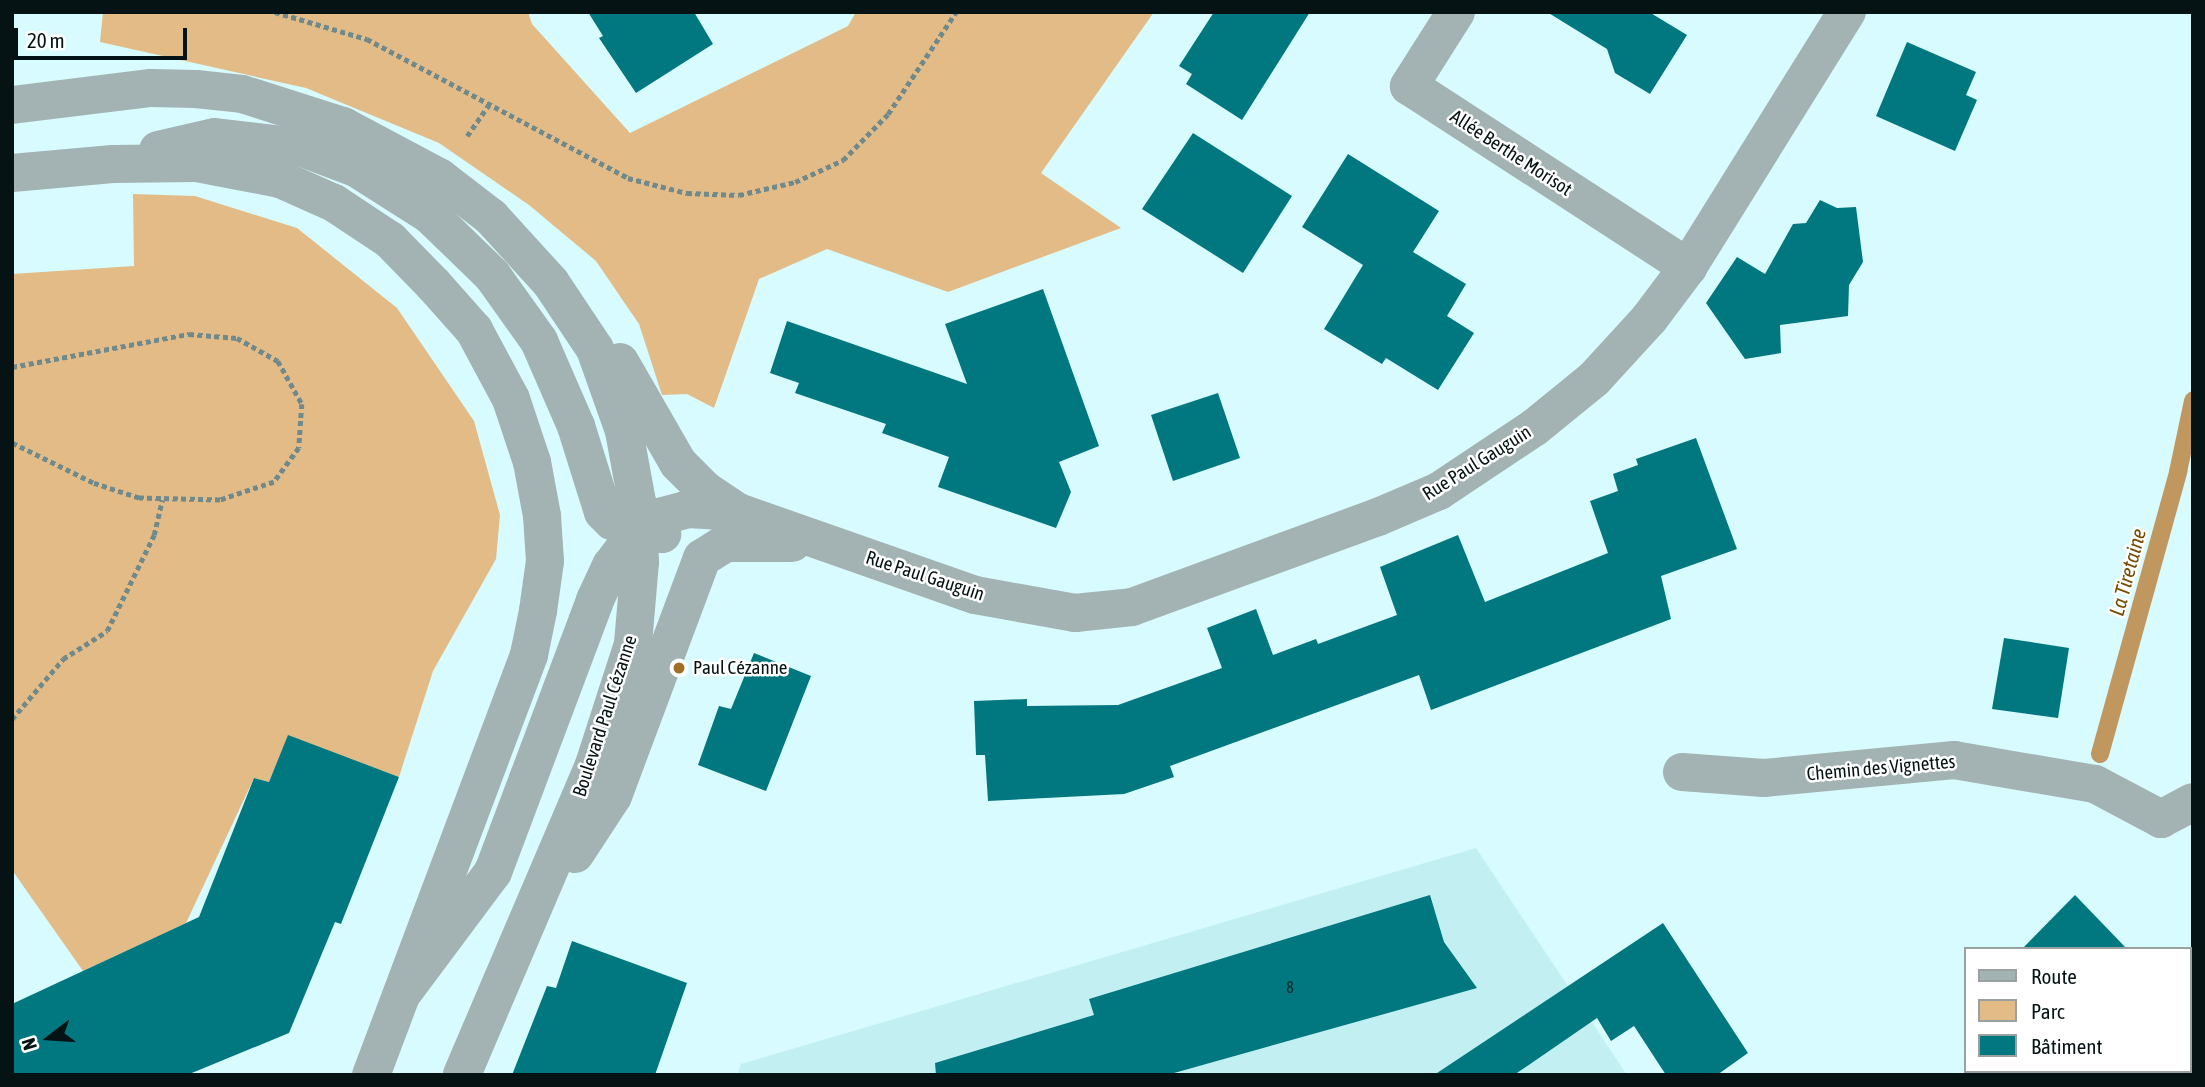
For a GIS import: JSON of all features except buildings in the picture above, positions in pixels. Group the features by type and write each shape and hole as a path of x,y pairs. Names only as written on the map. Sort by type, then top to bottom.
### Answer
{"street":[{"name":"Allée Berthe Morisot","path":"1456,12 1409,86 1688,267"},
{"name":"Rue Paul Gauguin","path":"638,530 659,517 688,509 738,512 975,595 1075,613 1132,607 1439,491 1535,427 1594,379 1650,319 1688,267 1847,12"},
{"name":"Boulevard Paul Cézanne","path":"12,105 174,88 242,94 291,107 389,147 439,177 491,217 551,283 595,349 612,396 632,472 638,530 633,644 594,765 462,1075"},
{"path":"113,164 215,137 254,138 300,147 356,167 409,200 492,275 518,309 557,376 603,512 612,521 638,530 723,533 765,540"},
{"path":"12,173 113,164 197,163 280,179 334,203 390,240 433,284 474,330 511,399 532,462 542,516 545,561 538,611 524,667 371,1075"},
{"path":"551,283 581,303 604,332 678,463 705,490 738,512"},
{"path":"402,994 493,872 595,600 611,566 638,530"},
{"name":"Rue Paul Gauguin","path":"521,935 613,796 702,558 726,543 765,540 843,549"},
{"name":"Chemin des Vignettes","path":"1682,772 1764,778 1954,760 2095,784 2161,819 2193,802"}],"path":[{"path":"275,12 366,38 628,178 687,193 739,195 795,182 843,160 888,114 956,12"},
{"path":"12,367 189,334 237,338 278,361 302,404 299,448 274,482 220,500 139,498 93,483 12,443"},
{"path":"12,719 63,659 107,631 154,535 162,500"}],"shaded area":[{"path":"1476,848 1627,1075 737,1075 741,1064"}],"green space":[{"path":"103,12 528,12 532,24 630,133 848,26 856,12 1154,12 1041,173 1121,228 948,292 827,249 759,279 714,408 687,394 662,395 639,324 596,261 529,205 439,143 306,88 100,42"},
{"path":"133,194 195,196 297,228 397,308 474,421 500,515 496,559 433,671 399,777 288,736 269,782 254,778 186,923 83,971 12,870 12,274 134,266"}],"waterway":[{"name":"La Tiretaine","path":"2100,754 2178,472 2193,401"}],"place":[{"name":"Paul Cézanne","path":"679,668"}]}
